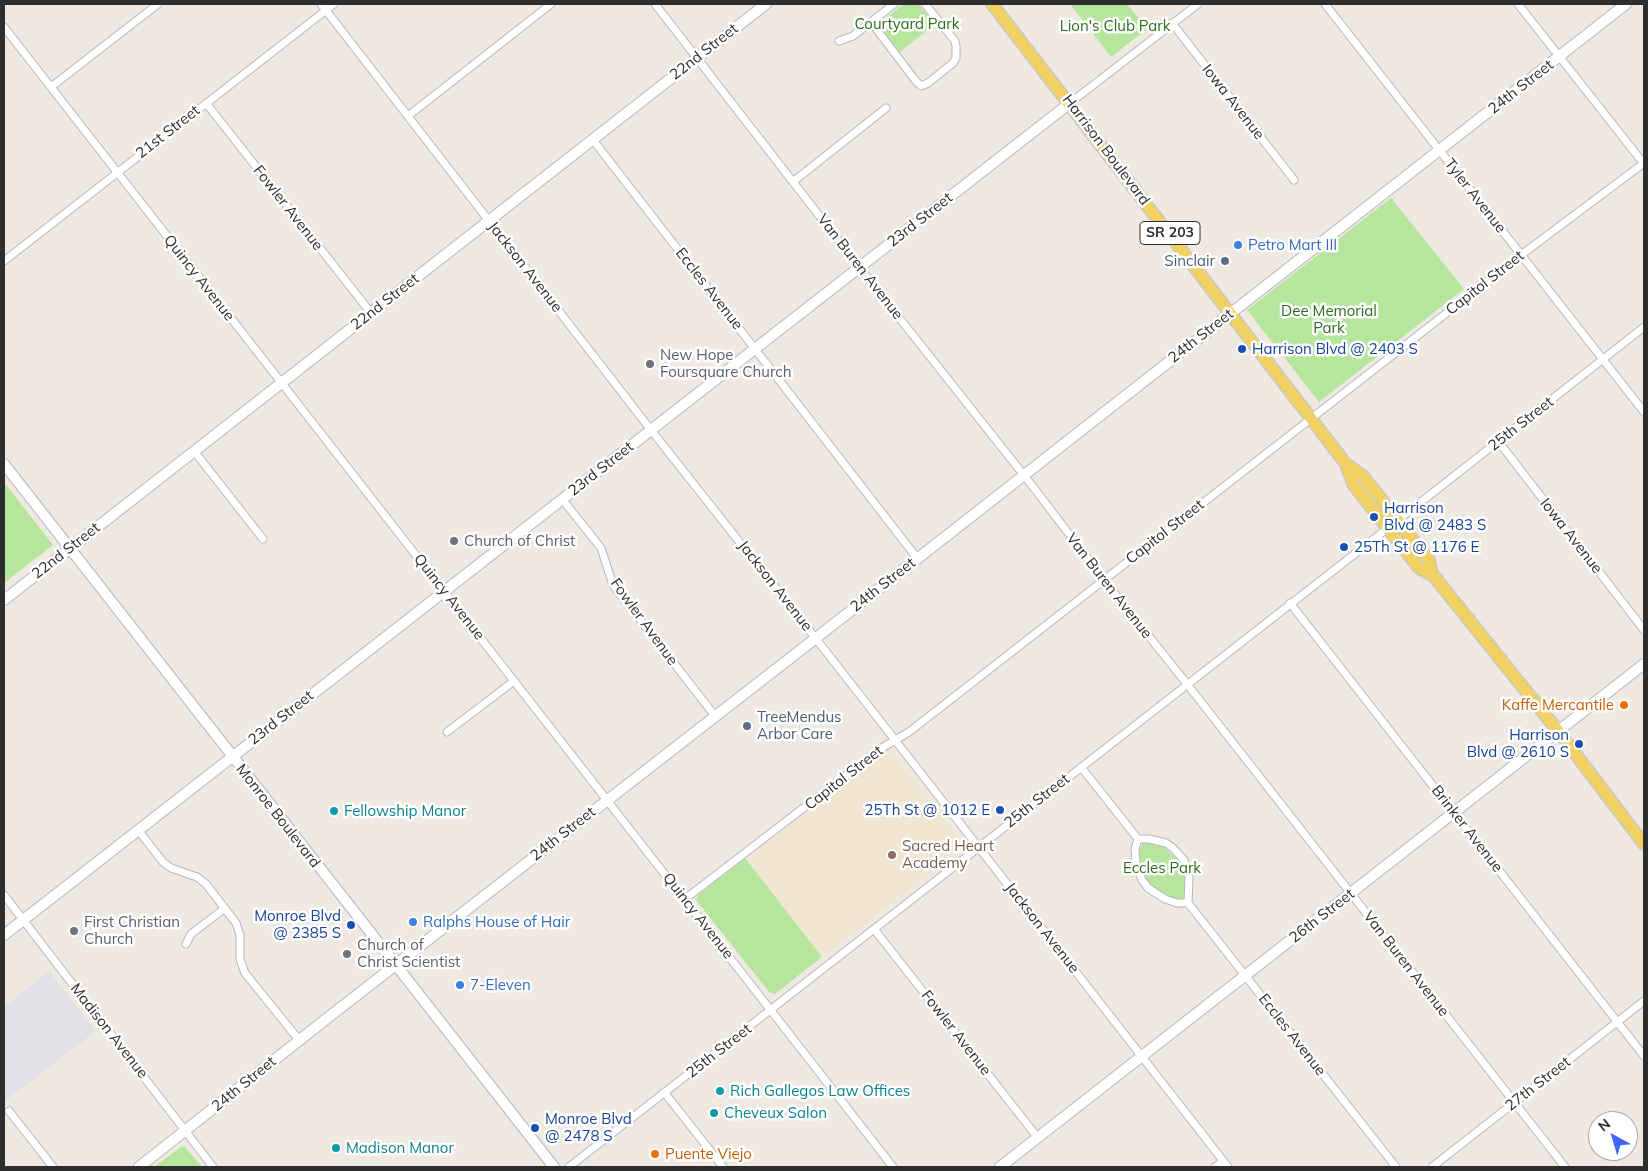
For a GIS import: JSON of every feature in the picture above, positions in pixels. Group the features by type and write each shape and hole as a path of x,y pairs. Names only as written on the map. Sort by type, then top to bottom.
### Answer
{"main road":[{"name":"Harrison Boulevard","path":"992,4 1346,464 1354,484 1388,528 1397,531 1432,575"},
{"path":"1346,464 1387,516 1398,520 1429,560 1432,575 1640,832 1644,844"}],"street":[{"path":"51,87 158,4"},
{"name":"21st Street","path":"4,261 206,103 324,7 334,4"},
{"path":"408,116 551,4"},
{"name":"Van Buren Avenue","path":"656,4 859,267 1024,475 1104,580 1564,1167"},
{"name":"22nd Street","path":"4,600 766,4"},
{"path":"839,41 853,36 894,4"},
{"path":"871,22 915,80 921,86 928,84 953,63 956,58 956,46 955,41 926,4"},
{"name":"23rd Street","path":"4,935 1198,4"},
{"name":"Tyler Avenue","path":"1325,4 1644,412"},
{"path":"1518,4 1644,163"},
{"name":"24th Street","path":"139,1167 1626,4"},
{"name":"Jackson Avenue","path":"324,7 651,430 816,638 1226,1164"},
{"name":"Iowa Avenue","path":"1172,23 1294,180"},
{"name":"Quincy Avenue","path":"4,27 893,1167"},
{"name":"Fowler Avenue","path":"206,103 370,313"},
{"path":"794,181 886,108"},
{"name":"Eccles Avenue","path":"593,140 917,558"},
{"name":"Capitol Street","path":"684,899 880,749 909,732 1521,255 1644,163"},
{"name":"25th Street","path":"1398,520 1644,328"},
{"name":"Iowa Avenue","path":"1498,441 1644,630"},
{"path":"194,451 264,540"},
{"name":"Monroe Boulevard","path":"4,464 554,1167"},
{"name":"Fowler Avenue","path":"562,499 601,548 613,585 715,716"},
{"name":"25th Street","path":"570,1167 1388,528"},
{"name":"Brinker Avenue","path":"1290,603 1644,1056"},
{"name":"26th Street","path":"1000,1167 1644,664"},
{"path":"447,732 514,680"},
{"path":"1082,767 1138,839"},
{"path":"138,830 163,862 171,868 197,877 206,884 224,910 236,922 240,935 240,959 245,973 299,1040"},
{"path":"1138,839 1149,839 1166,843 1184,860 1189,877 1188,903 1177,903 1165,899 1148,888 1142,880 1136,864 1135,849 1138,839"},
{"name":"Madison Avenue","path":"4,895 213,1167"},
{"name":"Eccles Avenue","path":"1188,903 1396,1167"},
{"path":"186,944 191,934 224,910"},
{"name":"Fowler Avenue","path":"874,928 1038,1138"},
{"name":"27th Street","path":"1432,1167 1644,1001"},
{"path":"664,1092 723,1167"},
{"path":"9,1111 53,1167"},
{"path":"1215,1167 1226,1164"}],"shaded area":[{"path":"888,748 964,847 822,957 745,858"},
{"path":"49,971 96,1031 4,1102 4,1007"}],"green space":[{"name":"Courtyard Park","path":"903,4 918,4 935,24 900,52 881,28 880,23"},
{"name":"Lion's Club Park","path":"1070,4 1127,4 1147,29 1111,57"},
{"name":"Dee Memorial Park","path":"1391,198 1464,289 1319,402 1247,310"},
{"path":"4,482 53,545 4,583"},
{"name":"Eccles Park","path":"1150,842 1164,847 1180,862 1186,877 1183,899 1173,899 1164,895 1152,886 1143,874 1138,858 1142,843"},
{"path":"745,858 822,957 775,994 769,992 696,900 698,895"},
{"path":"184,1146 202,1167 154,1167 181,1147"}],"place":[{"name":"Petro Mart III","path":"1238,245"},
{"name":"Sinclair","path":"1225,261"},
{"name":"Harrison Blvd @ 2403 S","path":"1242,349"},
{"name":"New Hope Foursquare Church","path":"650,364"},
{"name":"Harrison Blvd @ 2483 S","path":"1374,517"},
{"name":"Church of Christ","path":"454,541"},
{"name":"25Th St @ 1176 E","path":"1344,547"},
{"name":"Kaffe Mercantile","path":"1624,705"},
{"name":"TreeMendus Arbor Care","path":"747,726"},
{"name":"Harrison Blvd @ 2610 S","path":"1579,744"},
{"name":"25Th St @ 1012 E","path":"1000,810"},
{"name":"Fellowship Manor","path":"334,811"},
{"name":"Sacred Heart Academy","path":"892,855"},
{"name":"Ralphs House of Hair","path":"413,922"},
{"name":"Monroe Blvd @ 2385 S","path":"351,925"},
{"name":"First Christian Church","path":"74,931"},
{"name":"Church of Christ Scientist","path":"347,954"},
{"name":"7-Eleven","path":"460,985"},
{"name":"Rich Gallegos Law Offices","path":"720,1091"},
{"name":"Cheveux Salon","path":"714,1113"},
{"name":"Monroe Blvd @ 2478 S","path":"535,1128"},
{"name":"Madison Manor","path":"336,1148"},
{"name":"Puente Viejo","path":"655,1154"}]}
